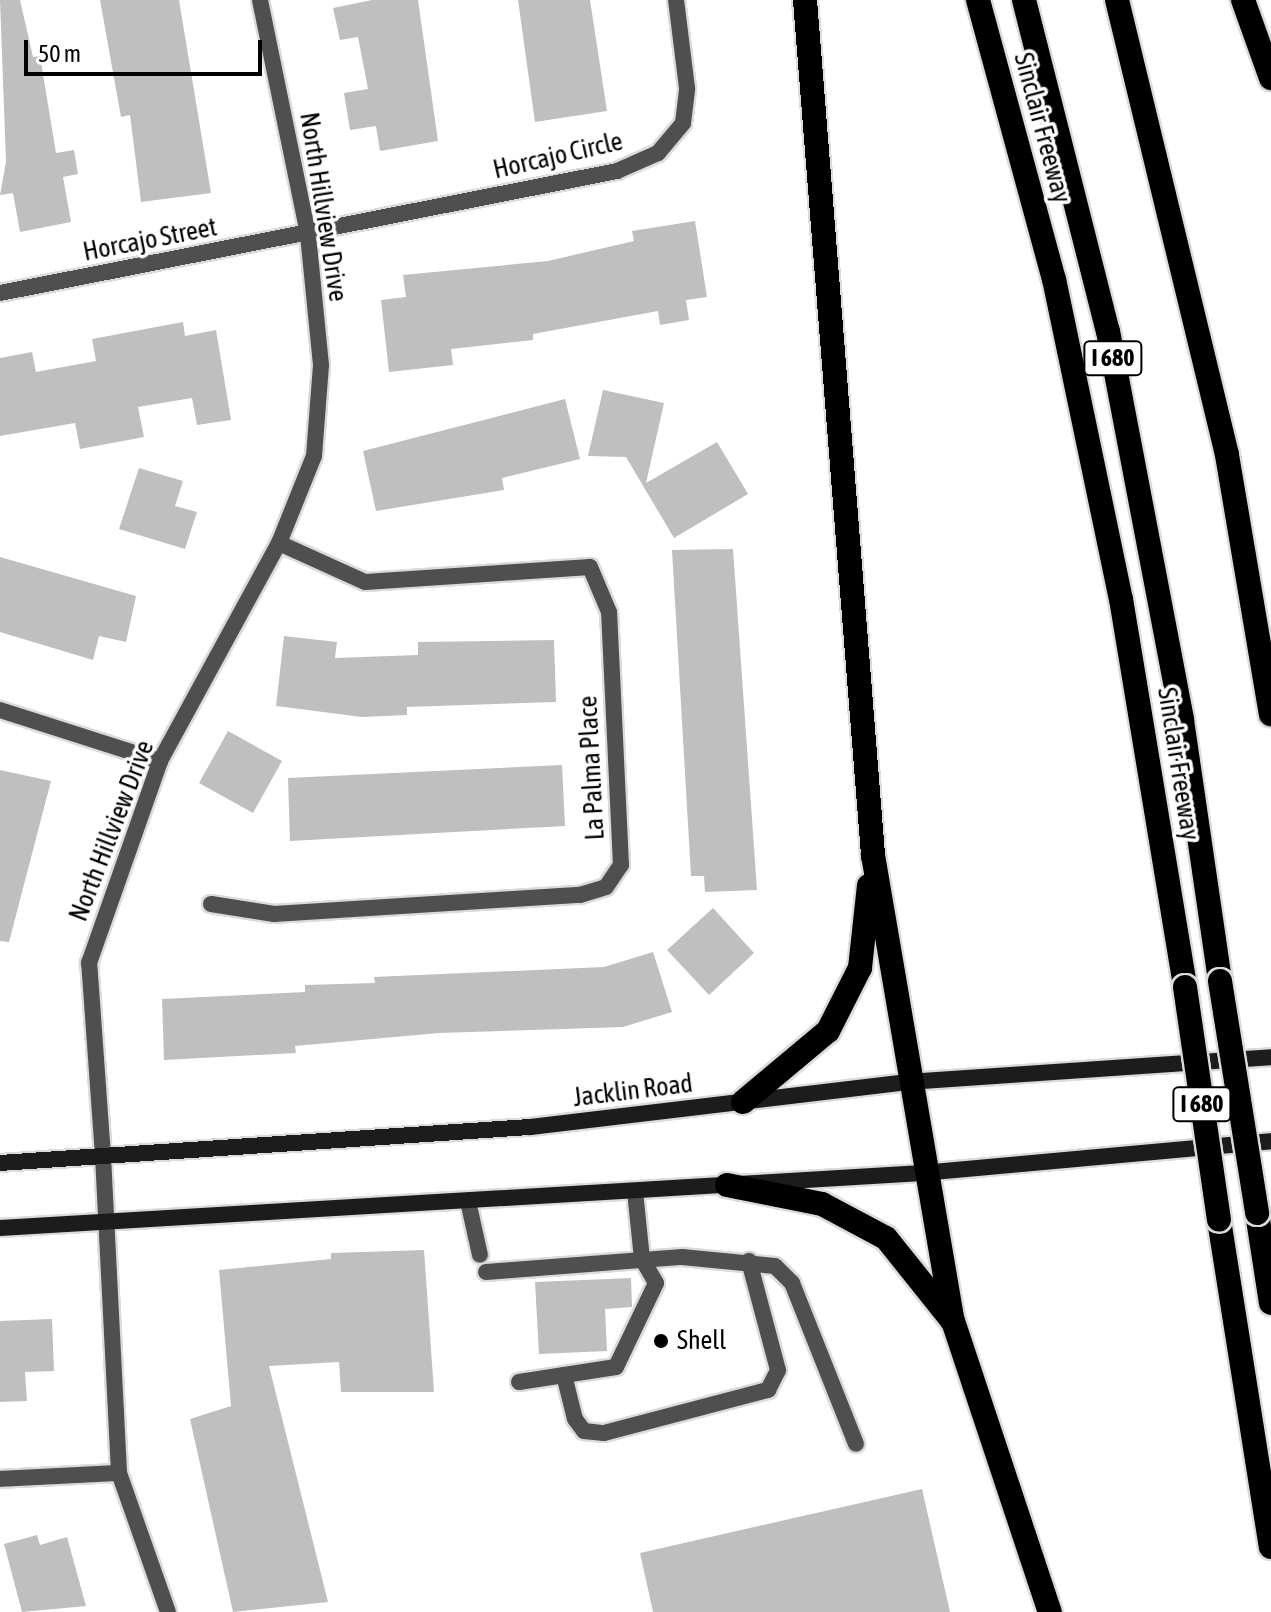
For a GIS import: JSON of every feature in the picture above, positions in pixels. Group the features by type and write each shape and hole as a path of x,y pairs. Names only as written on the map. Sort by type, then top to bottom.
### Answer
{"highway":[{"path":"805,0 873,855 922,1173 953,1321 1050,1612"},
{"name":"Sinclair Freeway","path":"978,0 1054,279 1121,599 1185,987 1271,1547"},
{"name":"I 680","path":"1024,0 1108,331 1182,720 1271,1303"},
{"path":"1117,0 1227,455 1271,714"},
{"path":"1243,0 1271,78"},
{"path":"743,1102 828,1031 860,968 873,855"},
{"path":"727,1185 822,1204 886,1238 953,1321"}],"main road":[{"name":"Jacklin Road","path":"0,1163 530,1127 908,1082 1271,1057"},
{"path":"0,1228 922,1173 1271,1141"}],"street":[{"name":"North Hillview Drive","path":"168,1612 119,1473 107,1223 89,963 160,761 279,543 314,456 321,365 308,234 260,0"},
{"name":"Horcajo Circle","path":"308,234 617,171 658,153 683,123 687,88 676,0"},
{"name":"Horcajo Street","path":"0,293 308,234"},
{"name":"La Palma Place","path":"211,904 274,914 580,895 606,887 621,865 609,612 590,567 365,582 279,543"},
{"path":"0,710 160,761"},
{"path":"519,1382 616,1367 656,1283 642,1259 635,1191"},
{"path":"468,1201 480,1255"},
{"path":"486,1272 642,1259 749,1261 775,1266 792,1283 856,1444"},
{"path":"564,1375 575,1419 584,1431 604,1433 768,1390 778,1370 749,1261"},
{"path":"0,1479 119,1473"}],"building":[{"path":"0,0 20,0 33,57 40,56 56,153 74,150 78,174 63,177 71,222 20,232 13,193 0,195 6,162"},
{"path":"100,0 179,0 211,193 141,202 130,115 121,117"},
{"path":"372,0 418,0 438,141 380,151 376,126 350,130 344,93 368,89 358,37 340,40 333,8"},
{"path":"518,0 590,0 607,111 535,122"},
{"path":"695,221 707,297 686,300 689,320 660,325 658,311 533,334 533,340 451,349 453,365 389,372 381,300 406,297 403,275 548,261 634,241 632,231"},
{"path":"183,322 185,336 216,330 231,420 197,425 192,398 138,407 144,437 80,449 75,423 0,436 0,358 32,352 36,372 96,361 92,339"},
{"path":"603,390 664,403 646,483 717,442 748,494 674,538 626,457 588,456"},
{"path":"565,399 580,459 502,478 504,490 376,511 363,451"},
{"path":"139,468 183,481 175,506 197,512 185,549 119,529"},
{"path":"733,549 757,890 705,892 704,876 691,876 672,550"},
{"path":"0,557 136,596 126,642 99,636 93,660 0,632"},
{"path":"284,636 337,642 335,658 418,655 418,642 554,640 556,702 407,707 407,715 362,717 276,706"},
{"path":"228,731 282,761 253,813 199,783"},
{"path":"562,765 565,826 290,841 288,778"},
{"path":"0,770 51,781 9,942 0,941"},
{"path":"713,908 754,953 709,995 667,950"},
{"path":"653,952 672,1012 623,1027 439,1033 295,1046 296,1053 164,1060 162,999 305,992 305,985 375,983 374,977 604,967"},
{"path":"424,1250 434,1392 341,1392 339,1362 269,1366 328,1602 233,1612 190,1419 231,1406 219,1270 331,1259 331,1253"},
{"path":"631,1278 632,1307 605,1309 607,1351 539,1354 535,1282"},
{"path":"52,1319 54,1371 25,1372 27,1401 0,1402 0,1321"},
{"path":"922,1489 950,1612 653,1612 640,1553"},
{"path":"37,1535 40,1545 67,1537 86,1606 22,1612 4,1544"}],"place":[{"name":"Shell","path":"661,1341"}]}
